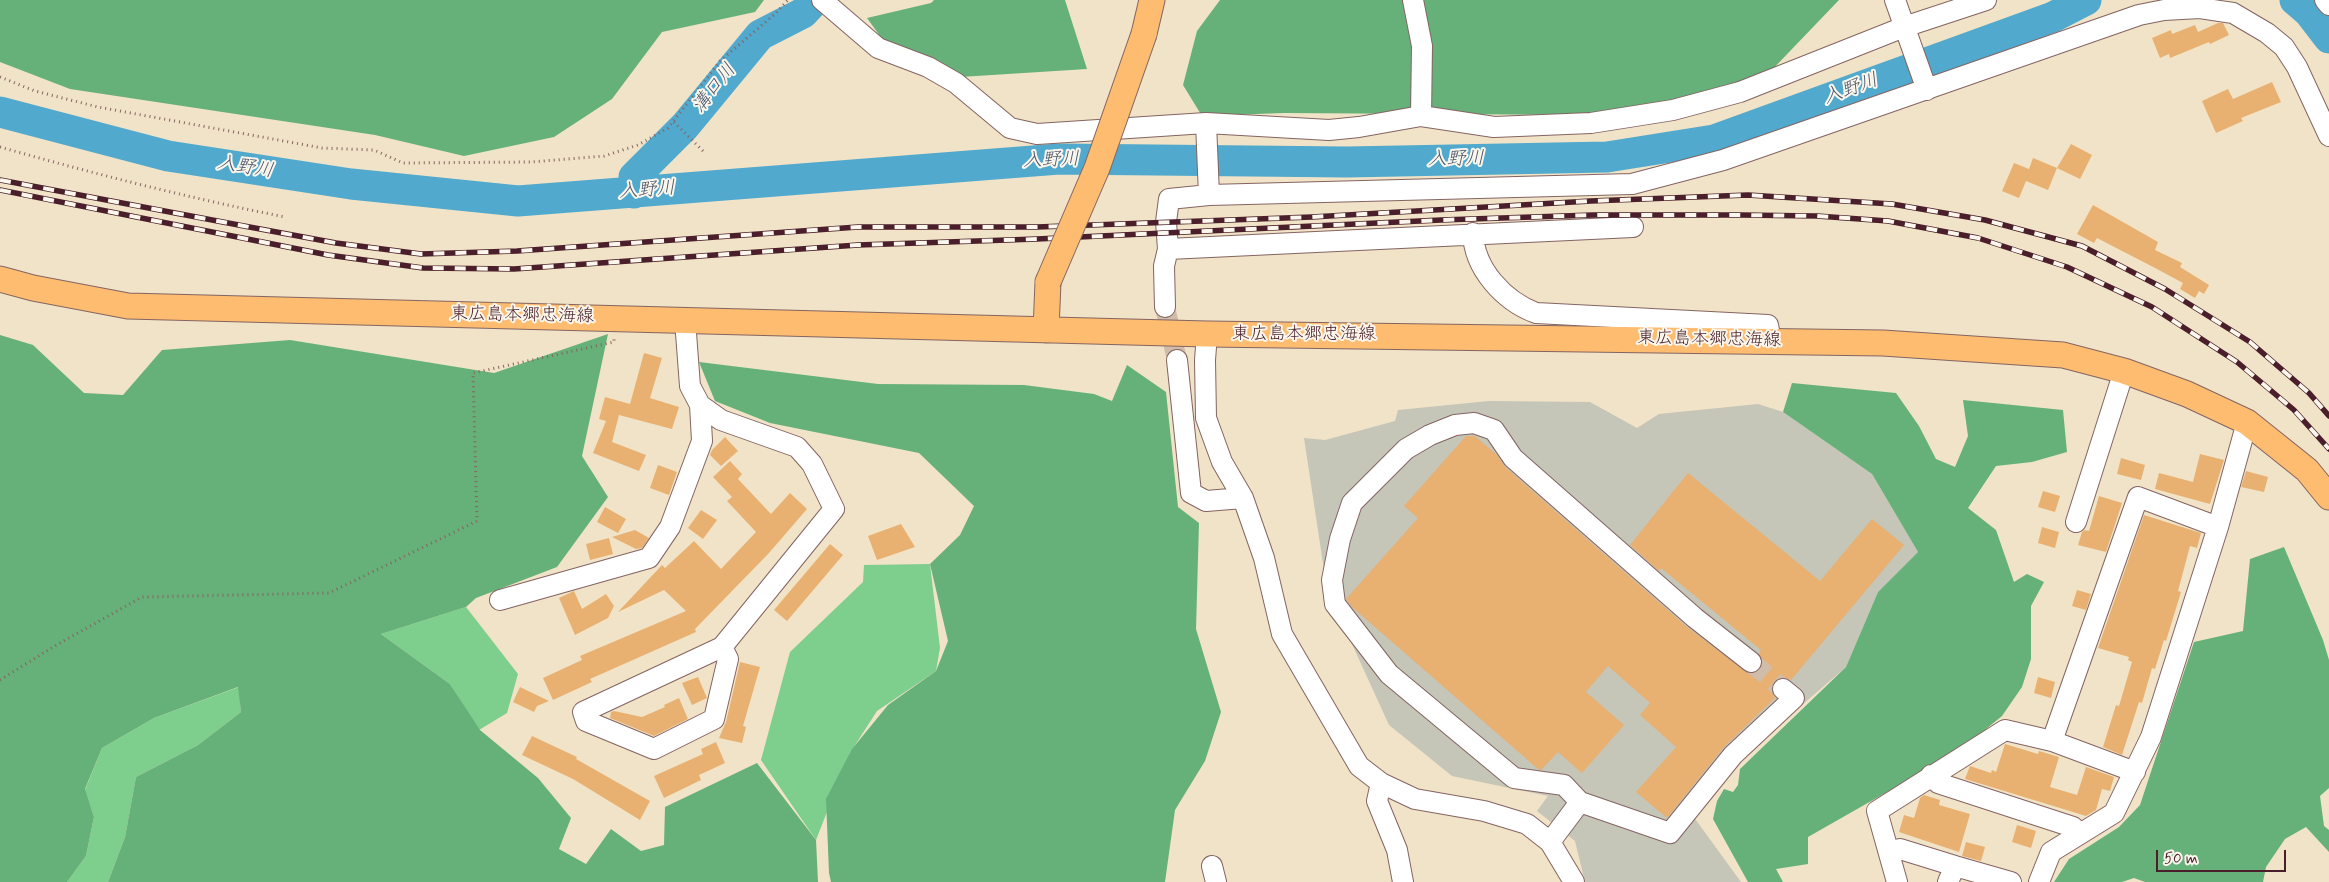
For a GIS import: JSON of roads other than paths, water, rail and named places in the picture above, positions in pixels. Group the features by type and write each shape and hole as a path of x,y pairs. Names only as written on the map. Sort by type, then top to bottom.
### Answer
{"main road":[{"path":"1046,330 1048,282 1097,168 1144,34 1152,0"},
{"name":"東広島本郷忠海線","path":"0,279 33,288 128,306 1208,334 1883,343 2063,355 2124,371 2187,394 2248,422 2307,470 2329,497"}],"street":[{"path":"1413,0 1422,46 1422,116"},
{"path":"1895,0 1927,90"},
{"path":"829,6 878,48 928,67 956,83 1010,128 1037,134 1206,128 1329,130 1359,128 1422,116 1494,127 1591,123 1673,110 1740,92 1986,0"},
{"path":"2325,0 2329,4"},
{"path":"1165,307 1164,266 1168,249 1166,222 1169,199 1208,188 1632,184 1723,160 2139,15 2164,10 2200,8 2233,14 2267,33 2284,46 2297,67 2329,136"},
{"path":"1206,128 1208,188"},
{"path":"1168,249 1472,233 1633,227"},
{"path":"1472,233 1473,248 1478,260 1490,278 1523,308 1536,313 1768,325 1771,341"},
{"path":"685,320 690,386 700,404 722,420 797,447 812,464 834,509 722,647 583,712 586,721 654,749 714,719 728,659 722,647"},
{"path":"1208,334 1205,360 1206,418 1222,462 1243,498 1264,558 1282,634 1359,766 1381,783 1415,799 1484,811 1527,824 1550,842 1574,882"},
{"path":"1176,360 1191,493 1206,501 1243,498"},
{"path":"2076,522 2124,371"},
{"path":"500,600 649,558 670,527 702,441 700,404"},
{"path":"2038,882 2052,852 2114,813 2151,737 2218,527 2248,422"},
{"path":"1751,662 1695,618 1513,458 1494,430 1474,423 1455,425 1430,435 1406,449 1352,503 1340,539 1332,580 1335,604 1389,674 1514,778 1564,785 1580,802 1670,833 1733,755 1794,698 1783,689"},
{"path":"2052,741 2138,497 2218,527"},
{"path":"1897,882 1878,810 2005,730 2052,741 2134,772"},
{"path":"1931,775 1938,783 2073,827 2080,833"},
{"path":"1381,783 1377,801 1397,850 1403,882"},
{"path":"1550,842 1580,802"},
{"path":"1889,851 1900,849 1952,874 2011,882"}],"waterway":[{"name":"溝口川","path":"634,193 634,177 685,126 760,35 803,13 815,0"},
{"name":"入野川","path":"0,112 168,156 351,184 518,201 1059,159 1347,162 1607,157 1714,140 2053,17 2086,0"},
{"name":"入野川","path":"2295,0 2309,12 2329,38"}],"tunnel":[{"path":"1165,307 1177,360"},
{"path":"1751,662 1783,689"}],"railway":[{"path":"0,180 336,243 421,254 517,251 858,227 1037,227 1312,217 1591,201 1748,195 1892,204 1985,220 2082,246 2165,289 2250,342 2309,393 2329,416"},
{"path":"0,190 328,255 423,268 514,269 858,245 1593,215 1817,216 1888,221 1978,238 2067,267 2152,307 2237,362 2294,410 2329,449"}]}
